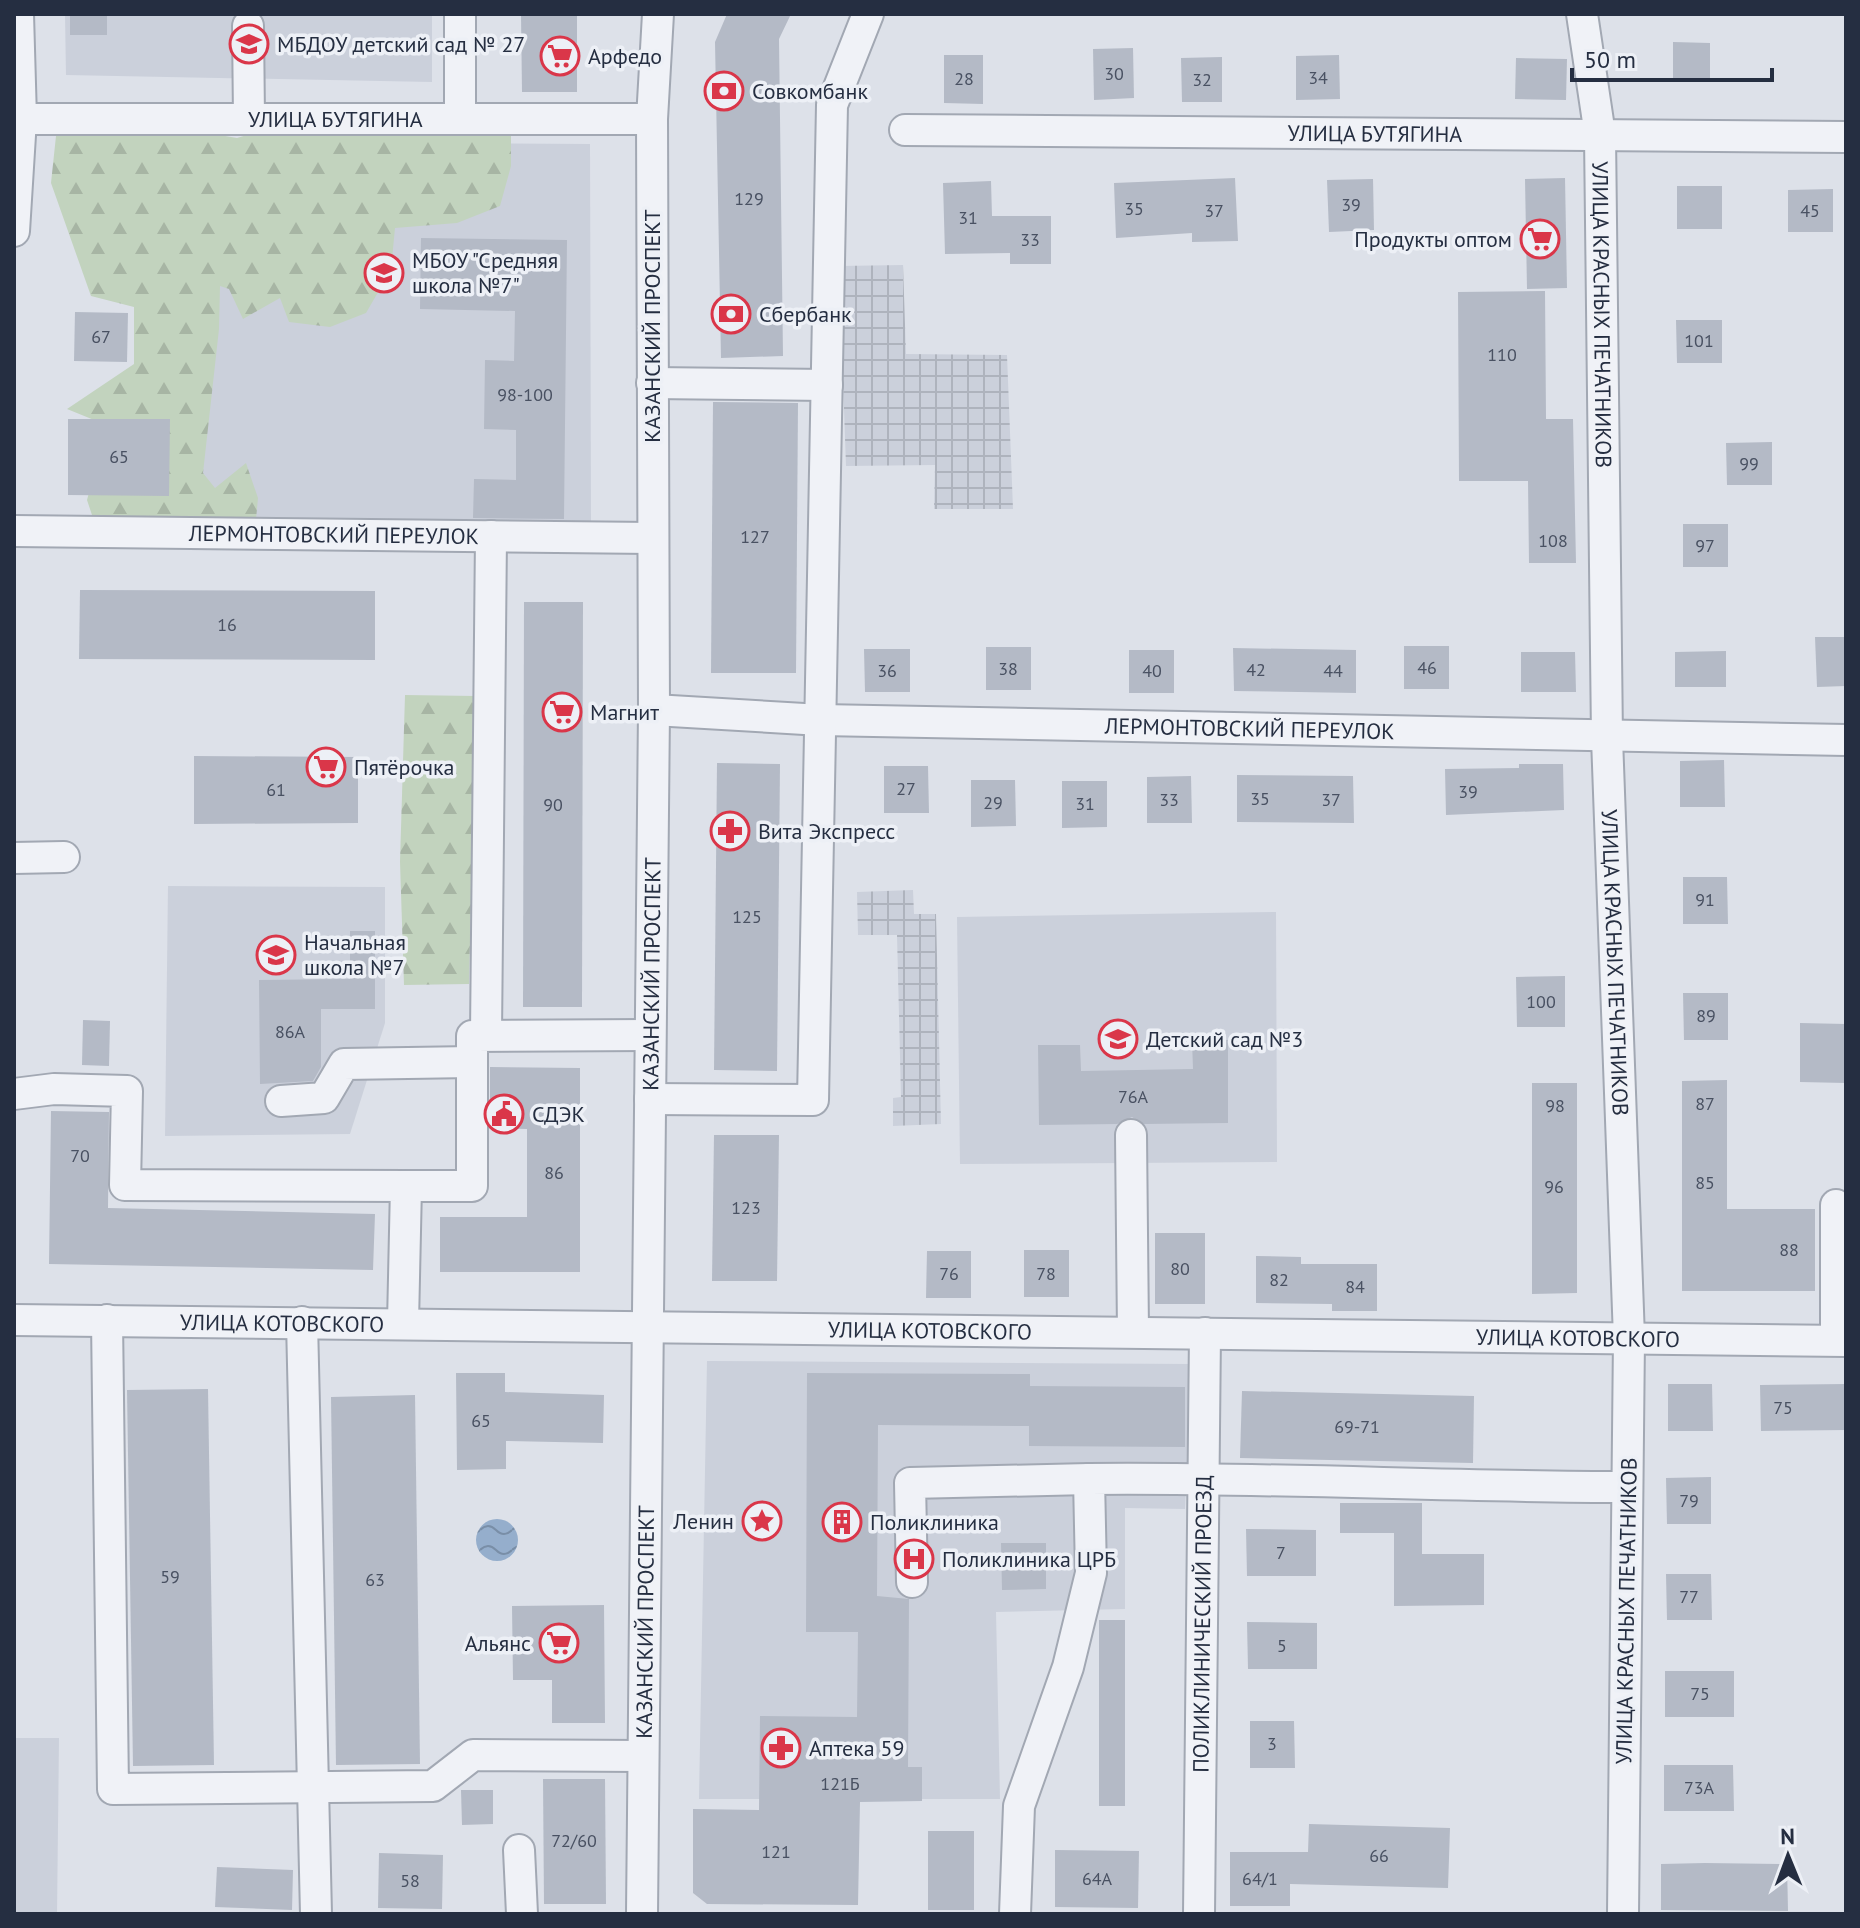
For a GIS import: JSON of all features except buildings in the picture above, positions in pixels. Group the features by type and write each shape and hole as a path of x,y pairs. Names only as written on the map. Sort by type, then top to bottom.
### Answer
{"street":[{"path":"14,231 18,14"},
{"path":"460,14 460,117"},
{"path":"650,1099 813,1100 832,105 868,14"},
{"name":"УЛИЦА КРАСНЫХ ПЕЧАТНИКОВ","path":"1582,14 1600,135 1607,738 1629,1338 1623,1914"},
{"name":"КАЗАНСКИЙ ПРОСПЕКТ","path":"642,1914 654,710 652,119 661,20"},
{"path":"248,26 249,118"},
{"name":"УЛИЦА БУТЯГИНА","path":"17,121 460,117 652,119"},
{"name":"УЛИЦА БУТЯГИНА","path":"905,130 1846,137"},
{"path":"652,383 827,385"},
{"name":"ЛЕРМОНТОВСКИЙ ПЕРЕУЛОК","path":"14,531 652,538"},
{"path":"486,1034 491,536"},
{"name":"ЛЕРМОНТОВСКИЙ ПЕРЕУЛОК","path":"654,710 821,720 1607,738 1846,740"},
{"path":"14,858 64,857"},
{"path":"14,1094 54,1089 127,1091 125,1185 472,1186 472,1036 649,1035"},
{"path":"281,1101 324,1098 344,1064 472,1062"},
{"path":"1131,1135 1133,1332"},
{"path":"403,1323 406,1186"},
{"path":"1836,1205 1841,1340"},
{"name":"УЛИЦА КОТОВСКОГО","path":"14,1320 1841,1340"},
{"path":"107,1320 113,1789 433,1786 473,1755 643,1756"},
{"path":"302,1322 316,1914"},
{"name":"ПОЛИКЛИНИЧЕСКИЙ ПРОЕЗД","path":"1199,1914 1205,1333"},
{"path":"912,1582 910,1483 1204,1478 1445,1487 1627,1487"},
{"path":"1015,1914 1019,1806 1068,1667 1091,1573 1089,1479"},
{"path":"519,1850 522,1914"}],"shaded area":[{"name":"МБДОУ детский сад № 27","path":"65,14 432,14 432,82 66,75"},
{"name":"МБОУ \"Средняя школа №7\"","path":"179,142 590,144 591,523 175,517"},
{"path":"903,265 906,354 1007,355 1013,509 934,509 935,465 846,466 839,266"},
{"name":"Начальная школа №7","path":"168,886 385,887 385,1023 350,1134 165,1136"},
{"path":"913,890 914,914 936,914 941,1124 893,1126 893,1098 901,1097 897,935 858,935 857,892"},
{"name":"Детский сад №3","path":"1276,912 1277,1162 960,1164 957,917"},
{"name":"Поликлиника ЦРБ","path":"707,1361 1191,1364 1185,1509 1125,1508 1125,1609 996,1612 1000,1799 699,1799"},
{"path":"14,1738 59,1738 57,1914 14,1914"}],"green space":[{"path":"74,125 167,126 237,138 267,129 511,133 511,166 500,206 457,223 395,228 391,270 366,313 330,327 289,322 280,298 243,319 229,289 220,286 219,329 203,473 215,488 246,463 258,498 255,530 96,527 87,500 99,455 99,422 67,409 134,364 134,307 91,296 51,183 56,136"},
{"path":"405,695 476,696 469,984 404,985 400,862"}],"water":[{"path":"497,1519 512,1525 518,1540 512,1555 497,1561 482,1555 476,1540 482,1525"}],"place":[{"name":"МБДОУ детский сад № 27","path":"249,44"},
{"name":"Арфедо","path":"560,56"},
{"name":"Совкомбанк","path":"724,91"},
{"name":"Продукты оптом","path":"1540,239"},
{"name":"МБОУ \"Средняя школа №7\"","path":"384,273"},
{"name":"Сбербанк","path":"731,314"},
{"name":"Магнит","path":"562,712"},
{"name":"Пятёрочка","path":"326,767"},
{"name":"Вита Экспресс","path":"730,831"},
{"name":"Начальная школа №7","path":"276,955"},
{"name":"Детский сад №3","path":"1118,1039"},
{"name":"СДЭК","path":"504,1114"},
{"name":"Ленин","path":"762,1521"},
{"name":"Поликлиника","path":"842,1522"},
{"name":"Поликлиника ЦРБ","path":"914,1559"},
{"name":"Альянс","path":"559,1643"},
{"name":"Аптека 59","path":"781,1748"}]}
